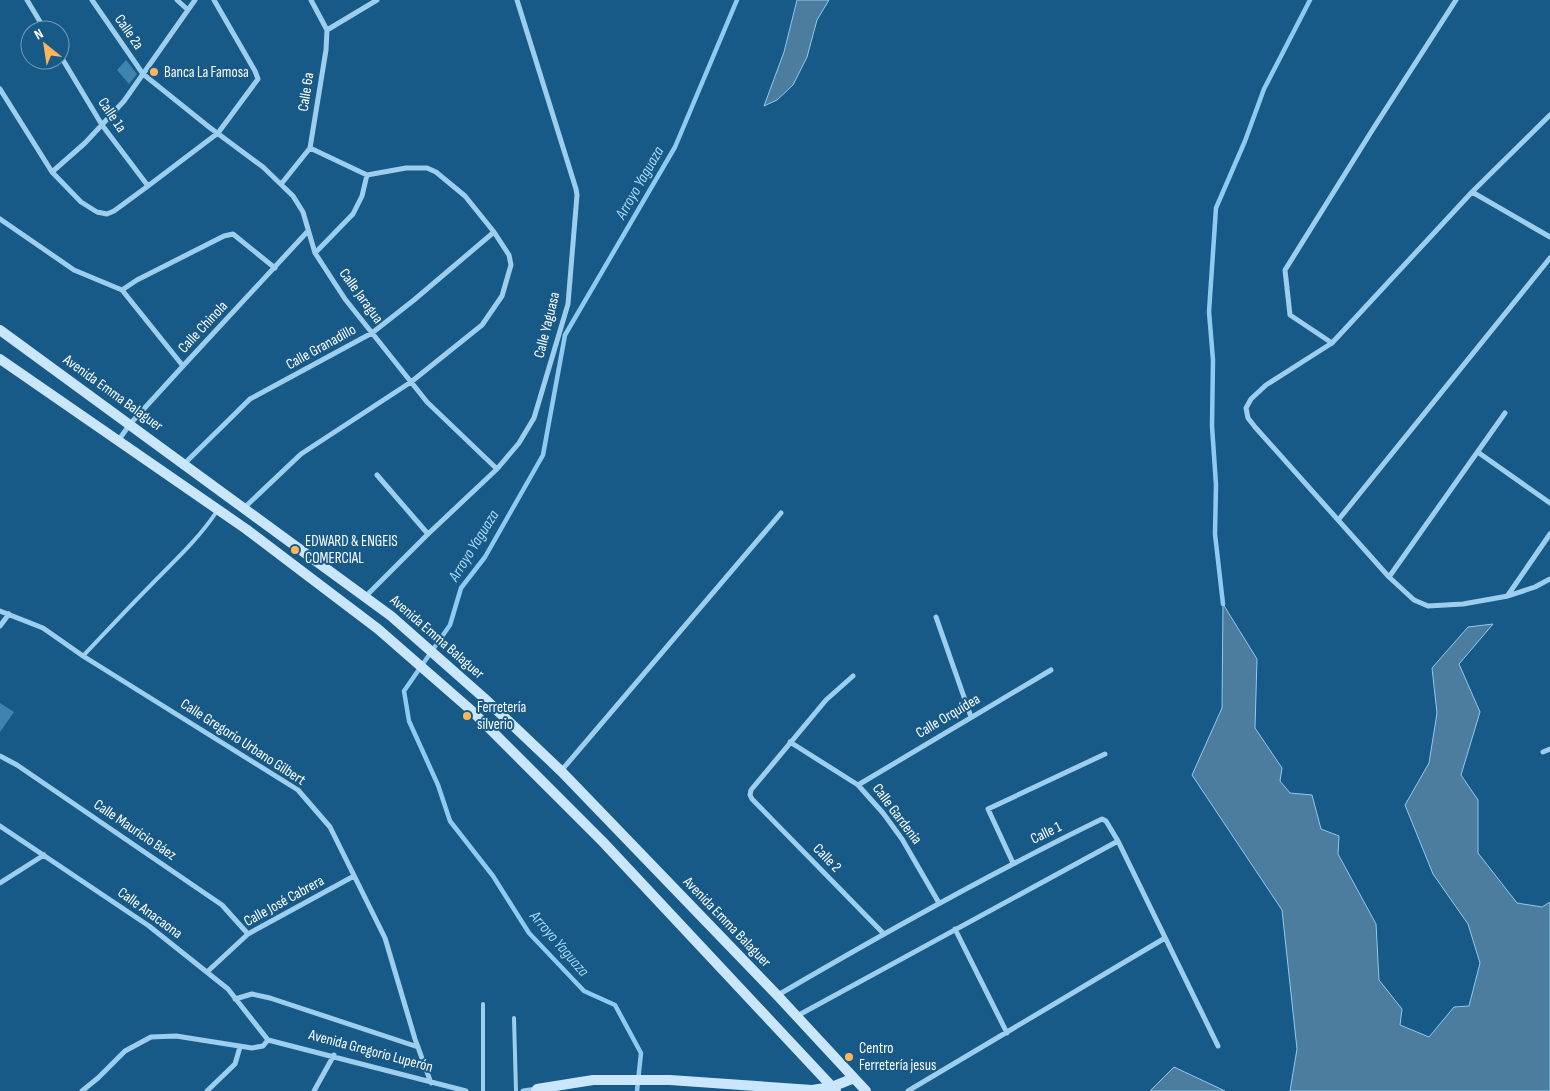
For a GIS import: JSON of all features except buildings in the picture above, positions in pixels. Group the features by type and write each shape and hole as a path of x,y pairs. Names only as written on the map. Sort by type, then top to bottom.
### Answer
{"street":[{"path":"28,0 39,20"},
{"name":"Calle 2a","path":"92,0 143,74 218,133"},
{"path":"177,0 188,10"},
{"path":"52,172 85,143 124,101 195,0"},
{"path":"0,89 52,172 81,202 97,212 107,214 114,211 218,133 258,79 256,71 214,0"},
{"path":"311,0 327,30 377,0"},
{"name":"Calle Yaguasa","path":"366,596 497,469 519,443 534,418 568,304 578,195 517,0"},
{"path":"1332,343 1290,316 1285,270 1456,0"},
{"name":"Calle 6a","path":"282,183 310,148 326,50 327,30"},
{"name":"Calle 1a","path":"69,70 102,125 148,186"},
{"path":"1550,115 1472,192 1332,343 1266,385 1251,399 1246,408 1248,418 1255,427 1389,576 1414,600 1428,606 1463,604 1508,596 1535,587 1550,579"},
{"name":"Calle Jaragua","path":"218,133 263,167 282,183 293,196 303,212 315,253 345,299 426,402 497,469"},
{"path":"243,508 301,454 411,382 482,325 502,296 511,265 509,255 494,232 464,196 436,172 427,168 406,168 367,174 310,148"},
{"path":"315,253 353,214 362,196 367,174"},
{"path":"1472,192 1550,237"},
{"path":"0,218 74,270 122,290 183,366"},
{"name":"Calle Chinola","path":"118,441 130,424 308,231"},
{"name":"Calle Granadillo","path":"184,464 250,400 372,333 494,232"},
{"path":"122,290 137,280 233,234 274,268"},
{"path":"1339,519 1550,258"},
{"name":"Avenida Emma Balaguer","path":"0,330 391,616 484,698 561,771 777,995 866,1091"},
{"path":"0,359 218,510 378,629 472,711 604,842 834,1089"},
{"path":"1389,576 1479,453 1505,413"},
{"path":"1479,453 1550,503"},
{"path":"377,475 428,534"},
{"path":"561,771 781,513"},
{"path":"1508,596 1550,534"},
{"name":"Calle Gregorio Urbano Gilbert","path":"0,611 43,628 83,656 298,790 330,827 385,938 430,1083"},
{"path":"0,626 9,614"},
{"path":"936,617 970,717"},
{"name":"Calle Orquídea","path":"858,785 1051,670"},
{"path":"790,742 826,700 853,676"},
{"name":"Calle Gardenia","path":"790,742 858,785 883,813 902,839 939,903"},
{"name":"Calle 2","path":"790,742 751,790 750,795 884,934"},
{"path":"1544,752 1550,749"},
{"path":"1013,863 988,809 1105,754"},
{"name":"Calle Mauricio Báez","path":"0,756 17,765 222,905 248,934"},
{"name":"Calle 1","path":"777,995 1013,863 1102,820 1106,821 1118,841 1218,1046"},
{"name":"Calle Anacaona","path":"0,826 150,926 228,989 268,1040"},
{"path":"604,842 616,828"},
{"path":"796,1016 1118,841"},
{"path":"0,883 44,855"},
{"name":"Calle José Cabrera","path":"207,972 248,934 354,876"},
{"path":"955,929 1007,1033"},
{"path":"908,1091 1165,938"},
{"path":"235,999 252,994 270,998 418,1046"},
{"path":"82,1091 125,1051 151,1037 176,1036 252,1048 263,1046 268,1040"},
{"name":"Avenida Gregorio Luperón","path":"268,1040 466,1091"},
{"path":"207,1091 235,1064 240,1047"},
{"path":"314,1091 334,1056"},
{"path":"523,1091 593,1080 670,1080 812,1090 834,1089 854,1078"}],"lane":[{"path":"83,656 151,584 174,563 207,527 218,510"},
{"path":"483,1004 483,1091"},
{"path":"514,1018 516,1091"}],"water":[{"path":"797,0 829,0 817,20 807,57 793,85 777,100 764,106 784,52"},
{"path":"1223,604 1257,659 1255,728 1282,768 1280,781 1290,793 1312,795 1321,829 1339,836 1338,854 1376,924 1379,980 1402,1009 1400,1025 1429,1037 1454,1007 1469,1006 1480,963 1468,924 1433,874 1405,805 1429,763 1437,713 1432,668 1468,627 1493,624 1459,664 1480,712 1461,775 1478,800 1478,853 1517,903 1542,907 1550,902 1550,1091 1290,1091 1297,1049 1282,910 1192,775 1222,708"},
{"path":"1174,1067 1225,1091 1150,1091"}],"waterway":[{"name":"Arroyo Yaguaza","path":"637,1091 641,1053 615,1005 584,991 529,933 493,876 450,821 438,785 409,721 404,691 450,625 461,588 485,557 543,455 565,335 675,147 737,0"},
{"path":"1223,604 1215,534 1216,485 1212,426 1213,360 1209,312 1216,208 1245,141 1264,89 1310,0"}],"place":[{"name":"Banca La Famosa","path":"154,72"},
{"name":"EDWARD & ENGElS COMERCIAL","path":"295,550"},
{"name":"Ferretería silverio","path":"467,716"},
{"name":"Centro Ferretería jesus","path":"849,1057"}]}
